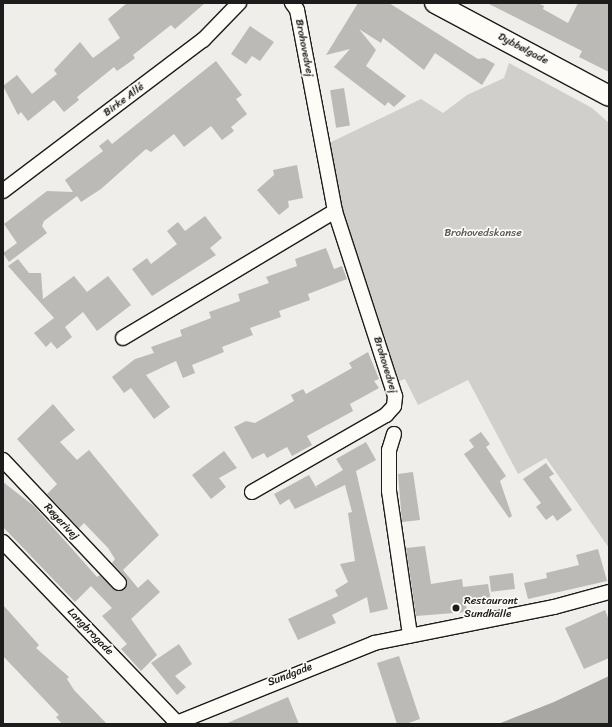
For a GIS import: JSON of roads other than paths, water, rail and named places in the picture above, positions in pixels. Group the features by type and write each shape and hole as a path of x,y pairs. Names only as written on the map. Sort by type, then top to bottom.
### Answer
{"street":[{"name":"Birke Allé","path":"3,191 203,40 239,3"},
{"name":"Brohovedvej","path":"252,492 386,415 394,406 394,387 335,211 297,10 292,3"},
{"name":"Dybbølgade","path":"435,3 609,96"},
{"path":"123,338 335,211"},
{"path":"394,434 389,450 389,491 410,635"},
{"name":"Røgerivej","path":"3,460 119,583"},
{"name":"Langbrogade","path":"3,542 175,723"},
{"name":"Sundgade","path":"175,723 374,643 554,607 609,592"}],"place":[{"name":"Restaurant Sundhalle","path":"456,608"}],"park label":[{"name":"Brohovedskanse","path":"483,233"}]}
